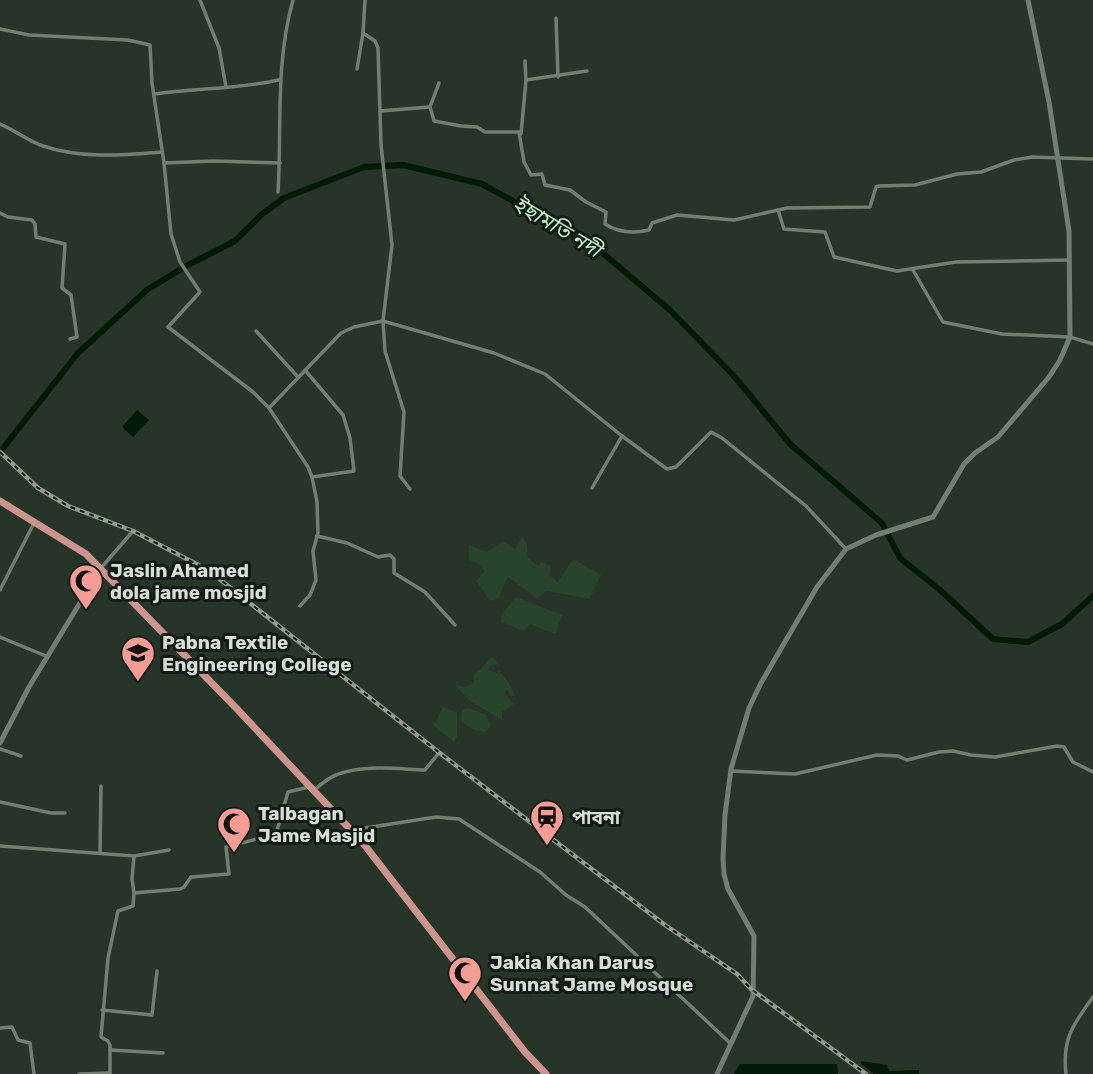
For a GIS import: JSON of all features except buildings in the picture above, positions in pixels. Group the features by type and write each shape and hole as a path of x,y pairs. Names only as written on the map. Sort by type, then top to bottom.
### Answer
{"highway":[{"path":"1,501 72,545 101,568 352,830 545,1074"}],"main road":[{"path":"717,1074 753,996 754,936 728,889 724,874 725,815 730,771 749,708 817,587 846,550 876,535 933,517 964,464 998,437 1049,377 1070,337 1069,231 1059,159 1028,0"},
{"path":"0,743 17,707 101,568"}],"street":[{"path":"200,0 219,48 226,87"},
{"path":"278,192 279,80 293,0"},
{"path":"358,69 365,0"},
{"path":"556,18 558,77"},
{"path":"0,29 29,35 128,40 148,44 171,234 180,262 200,292 168,327 270,408 313,477 317,502 317,536 313,547 316,580 310,595 300,606"},
{"path":"363,33 375,41 378,48 382,157 393,245 383,321 385,351 404,412 400,475 410,489"},
{"path":"525,61 521,134 524,162 528,172 533,176 542,174 545,185 570,190 606,212 605,224 617,231 637,233 649,230 652,223 677,215 734,220 797,207 870,206 876,187 879,186 915,185 957,174 981,172 1032,157 1093,159"},
{"path":"526,80 587,71"},
{"path":"155,94 251,86 279,80"},
{"path":"439,83 430,107 434,121 477,127 485,132 513,131 521,134"},
{"path":"380,111 430,107"},
{"path":"0,124 45,147 107,156 162,152"},
{"path":"164,163 280,163"},
{"path":"778,210 784,229 825,232 834,257 897,271 956,262 1069,260"},
{"path":"0,213 8,217 32,220 36,237 65,243 62,288 71,295 77,337 69,338"},
{"path":"913,270 943,322 1002,334 1070,337 1093,344"},
{"path":"270,408 345,331 383,321 494,353 545,374 667,469 676,467 711,432 806,506 846,550"},
{"path":"256,331 298,377"},
{"path":"305,370 343,415 350,438 354,471 313,477"},
{"path":"592,488 622,436"},
{"path":"0,590 35,521"},
{"path":"101,568 133,531"},
{"path":"317,536 347,543 378,557 390,555 394,559 394,573 425,592 455,625"},
{"path":"0,637 47,656"},
{"path":"730,771 796,774 877,755 898,756 907,760 953,751 995,757 1061,746 1073,762 1093,772"},
{"path":"0,749 21,756"},
{"path":"134,893 180,889 191,877 229,874 226,847 276,834 288,792 311,789 344,772 372,769 425,770 438,754"},
{"path":"100,852 101,786"},
{"path":"0,802 51,813 65,813"},
{"path":"352,830 436,817 459,819 540,872 566,895 584,906 730,1043"},
{"path":"0,846 134,856 169,849"},
{"path":"79,1074 110,1073 110,1042 101,1037 102,1010 108,958 118,911 133,906 134,856"},
{"path":"102,1010 152,1015 157,971"},
{"path":"1066,1074 1068,1034 1093,997"},
{"path":"0,1028 12,1027 18,1040 30,1043 34,1074"},
{"path":"110,1050 163,1053"}],"shaded area":[{"path":"137,410 149,420 133,437 122,427"},
{"path":"522,537 527,544 528,558 538,566 542,562 551,566 549,575 558,582 573,559 601,575 590,599 546,591 537,598 508,577 498,599 490,601 476,581 485,571 481,565 469,560 469,545 487,552 503,541 515,549"},
{"path":"516,597 562,615 555,634 530,624 524,631 501,622 502,614"},
{"path":"491,657 498,664 490,666 488,670 497,673 499,670 515,696 510,696 506,690 505,694 514,704 502,712 502,720 470,701 455,685 464,687 474,683 474,675"},
{"path":"443,707 457,713 457,737 454,742 432,722 435,723"},
{"path":"469,708 486,715 491,726 485,732 474,730 461,722 462,709"},
{"path":"861,1061 887,1065 889,1071 919,1070 919,1074 874,1074 861,1064"},
{"path":"740,1064 837,1064 838,1074 734,1074"}],"waterway":[{"name":"ইছামতি নদী","path":"0,452 78,353 148,289 235,241 261,215 284,198 364,167 403,165 482,184 593,245 670,310 734,376 791,445 882,523 900,558 940,590 993,639 1028,642 1062,624 1093,596"}],"railway":[{"path":"0,452 38,488 68,506 133,531 208,570 441,754 665,925 737,974 751,989 866,1074"}],"place":[{"name":"Jaslin Ahamed dola jame mosjid","path":"86,611"},
{"name":"Pabna Textile Engineering College","path":"138,683"},
{"name":"পাবনা","path":"547,847"},
{"name":"Talbagan Jame Masjid","path":"234,854"},
{"name":"Jakia Khan Darus Sunnat Jame Mosque","path":"465,1003"}]}
